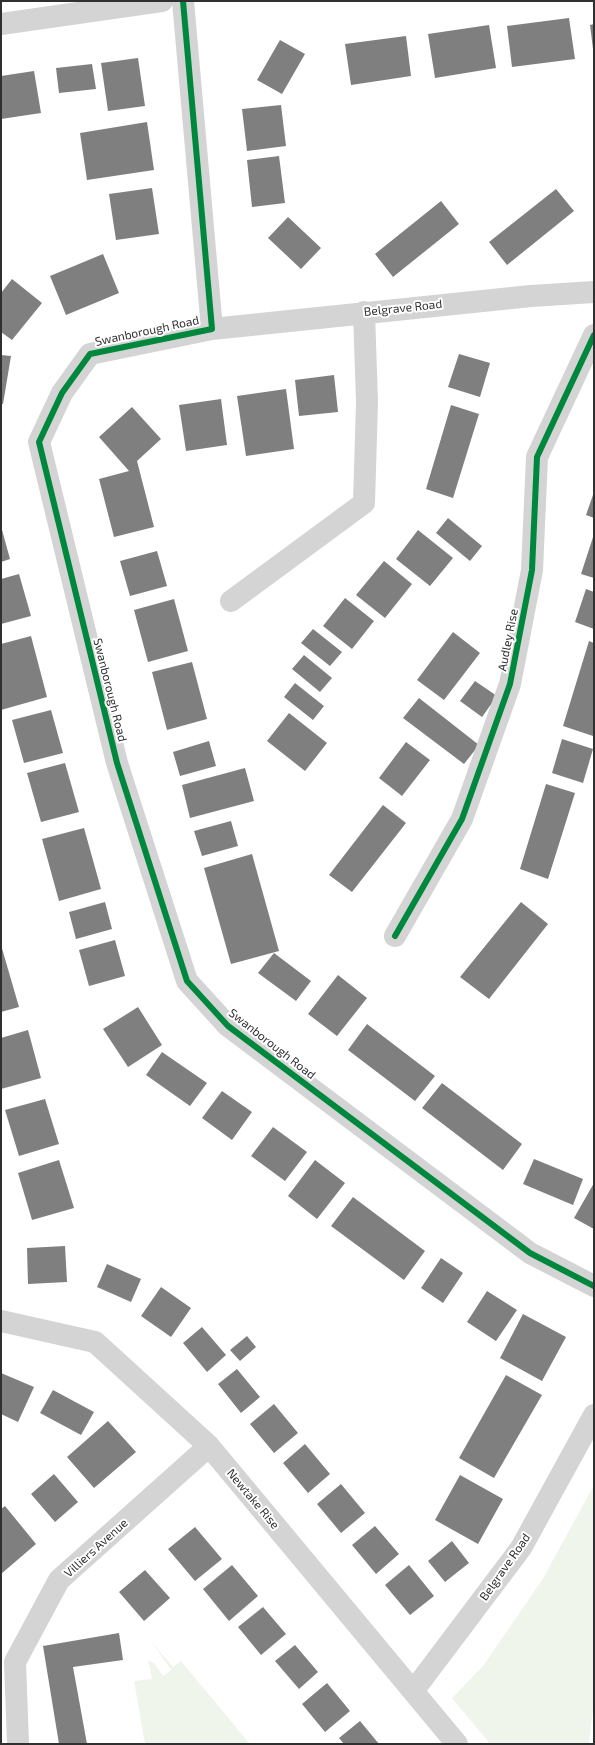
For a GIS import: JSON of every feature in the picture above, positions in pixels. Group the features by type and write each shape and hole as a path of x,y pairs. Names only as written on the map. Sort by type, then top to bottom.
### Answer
{"street":[{"path":"1,24 162,1"},
{"name":"Swanborough Road","path":"183,1 212,329 90,354 62,393 39,442 117,763 187,981 228,1026 523,1248 594,1286"},
{"name":"Belgrave Road","path":"212,329 364,312 531,296 594,292"},
{"path":"231,601 364,503 367,402 364,312"},
{"name":"Audley Rise","path":"395,936 462,819 510,684 532,570 537,457 594,335"},
{"name":"Newtake Rise","path":"1,1321 95,1342 209,1446 414,1690 457,1744"},
{"name":"Belgrave Road","path":"414,1690 521,1548 594,1415"},
{"name":"Villiers Avenue","path":"18,1744 16,1662 59,1580 209,1446"}],"shaded area":[{"path":"594,1485 594,1699 589,1744 490,1744 452,1698 483,1666 542,1580"},
{"path":"151,1641 173,1667 181,1661 250,1744 145,1744 134,1681 152,1679 148,1660 154,1663 163,1676 171,1670"}],"building":[{"path":"569,18 575,59 512,67 507,26"},
{"path":"594,24 594,49 593,49 590,25"},
{"path":"489,25 496,68 435,78 428,34"},
{"path":"406,36 411,76 351,85 345,44"},
{"path":"280,40 305,54 282,94 257,80"},
{"path":"138,58 145,106 108,111 101,63"},
{"path":"92,64 96,89 59,93 56,68"},
{"path":"34,71 41,113 1,119 1,76"},
{"path":"281,105 286,146 247,151 242,109"},
{"path":"147,122 154,170 87,180 80,133"},
{"path":"279,156 285,203 252,207 247,160"},
{"path":"152,188 159,234 116,240 109,194"},
{"path":"556,189 574,211 507,265 489,242"},
{"path":"441,201 459,224 393,277 375,254"},
{"path":"288,217 321,248 301,269 268,238"},
{"path":"103,254 119,293 66,315 50,276"},
{"path":"12,279 42,303 12,340 1,332 1,293"},
{"path":"459,354 490,363 480,397 448,387"},
{"path":"1,355 11,356 3,404 1,404"},
{"path":"334,375 338,412 299,416 295,380"},
{"path":"286,389 294,449 246,456 237,396"},
{"path":"221,399 227,445 186,451 179,405"},
{"path":"451,405 479,414 453,498 426,489"},
{"path":"132,407 161,439 137,461 154,527 114,537 99,479 129,471 99,437"},
{"path":"594,492 594,518 586,515"},
{"path":"448,518 482,546 470,561 436,533"},
{"path":"1,526 10,559 1,562"},
{"path":"418,530 453,558 430,586 396,559"},
{"path":"594,534 594,578 581,574"},
{"path":"157,551 167,586 130,596 120,561"},
{"path":"384,561 412,584 385,618 356,595"},
{"path":"19,574 31,616 1,624 1,579"},
{"path":"586,589 594,592 594,629 575,622"},
{"path":"345,598 374,621 352,649 323,626"},
{"path":"174,599 188,651 148,662 134,610"},
{"path":"313,629 342,652 330,666 301,643"},
{"path":"453,632 480,653 444,700 417,680"},
{"path":"31,636 47,697 1,710 1,644"},
{"path":"589,641 594,643 593,736 563,726"},
{"path":"304,655 332,678 320,692 292,669"},
{"path":"192,662 207,719 167,730 152,672"},
{"path":"475,681 497,696 482,717 460,701"},
{"path":"295,683 324,706 313,720 284,697"},
{"path":"419,698 479,745 464,764 403,718"},
{"path":"51,710 63,753 24,763 12,720"},
{"path":"289,713 327,743 305,771 267,741"},
{"path":"562,739 593,749 583,783 552,773"},
{"path":"209,741 216,766 180,776 173,752"},
{"path":"406,742 430,760 402,796 379,778"},
{"path":"65,763 79,812 41,822 27,773"},
{"path":"245,768 254,801 190,818 182,785"},
{"path":"546,784 575,793 548,879 520,869"},
{"path":"383,805 406,823 352,892 329,875"},
{"path":"231,821 238,846 202,856 194,831"},
{"path":"84,828 101,889 59,901 42,839"},
{"path":"252,854 279,951 231,964 204,868"},
{"path":"105,902 112,929 76,939 69,912"},
{"path":"521,902 548,924 489,999 460,977"},
{"path":"115,940 125,976 89,986 79,950"},
{"path":"1,945 19,1007 1,1012"},
{"path":"274,953 311,981 296,1001 258,973"},
{"path":"338,975 367,998 337,1036 308,1014"},
{"path":"138,1007 162,1045 128,1067 103,1029"},
{"path":"367,1024 435,1076 415,1101 348,1050"},
{"path":"28,1030 41,1078 1,1089 1,1038"},
{"path":"162,1052 207,1083 190,1106 146,1075"},
{"path":"442,1083 522,1144 503,1170 422,1108"},
{"path":"222,1091 252,1112 232,1140 202,1118"},
{"path":"45,1099 59,1144 19,1156 5,1110"},
{"path":"273,1127 307,1152 285,1181 251,1156"},
{"path":"534,1159 583,1179 573,1205 523,1184"},
{"path":"59,1160 74,1208 32,1220 18,1173"},
{"path":"315,1160 345,1183 317,1219 288,1196"},
{"path":"594,1183 594,1229 574,1218"},
{"path":"353,1197 425,1251 404,1280 331,1226"},
{"path":"65,1246 67,1282 28,1284 27,1248"},
{"path":"441,1258 463,1273 443,1303 421,1288"},
{"path":"107,1264 141,1279 131,1302 97,1287"},
{"path":"161,1287 191,1308 171,1337 141,1316"},
{"path":"487,1291 517,1310 496,1341 467,1322"},
{"path":"523,1314 566,1337 542,1381 500,1358"},
{"path":"202,1327 226,1355 207,1372 183,1343"},
{"path":"247,1336 256,1347 240,1361 230,1350"},
{"path":"237,1369 260,1397 241,1413 218,1384"},
{"path":"1,1373 34,1387 18,1422 1,1414"},
{"path":"506,1375 542,1395 494,1478 459,1458"},
{"path":"53,1390 94,1412 81,1435 40,1413"},
{"path":"274,1404 298,1433 274,1453 250,1424"},
{"path":"108,1421 136,1452 94,1488 67,1457"},
{"path":"305,1444 330,1474 308,1493 283,1463"},
{"path":"54,1474 78,1502 55,1522 31,1494"},
{"path":"460,1475 503,1499 478,1544 435,1520"},
{"path":"341,1484 365,1513 341,1533 317,1504"},
{"path":"5,1506 36,1544 1,1574 1,1509"},
{"path":"375,1526 399,1554 376,1574 352,1545"},
{"path":"195,1527 222,1559 195,1581 168,1549"},
{"path":"452,1541 469,1563 445,1582 428,1561"},
{"path":"232,1565 258,1596 229,1621 203,1589"},
{"path":"409,1565 434,1596 410,1615 385,1585"},
{"path":"145,1570 170,1598 144,1621 119,1592"},
{"path":"263,1607 286,1634 261,1655 238,1627"},
{"path":"119,1633 123,1660 73,1667 87,1744 59,1744 43,1646"},
{"path":"295,1645 318,1672 299,1689 275,1661"},
{"path":"327,1683 350,1711 325,1732 302,1704"},
{"path":"360,1721 379,1744 344,1744 339,1738"}],"cycle path":[{"path":"183,1 212,329 90,354 62,393 39,442 117,763 187,981 228,1026 530,1253 594,1286"},
{"path":"395,936 462,819 510,684 532,570 537,457 594,335"}]}
